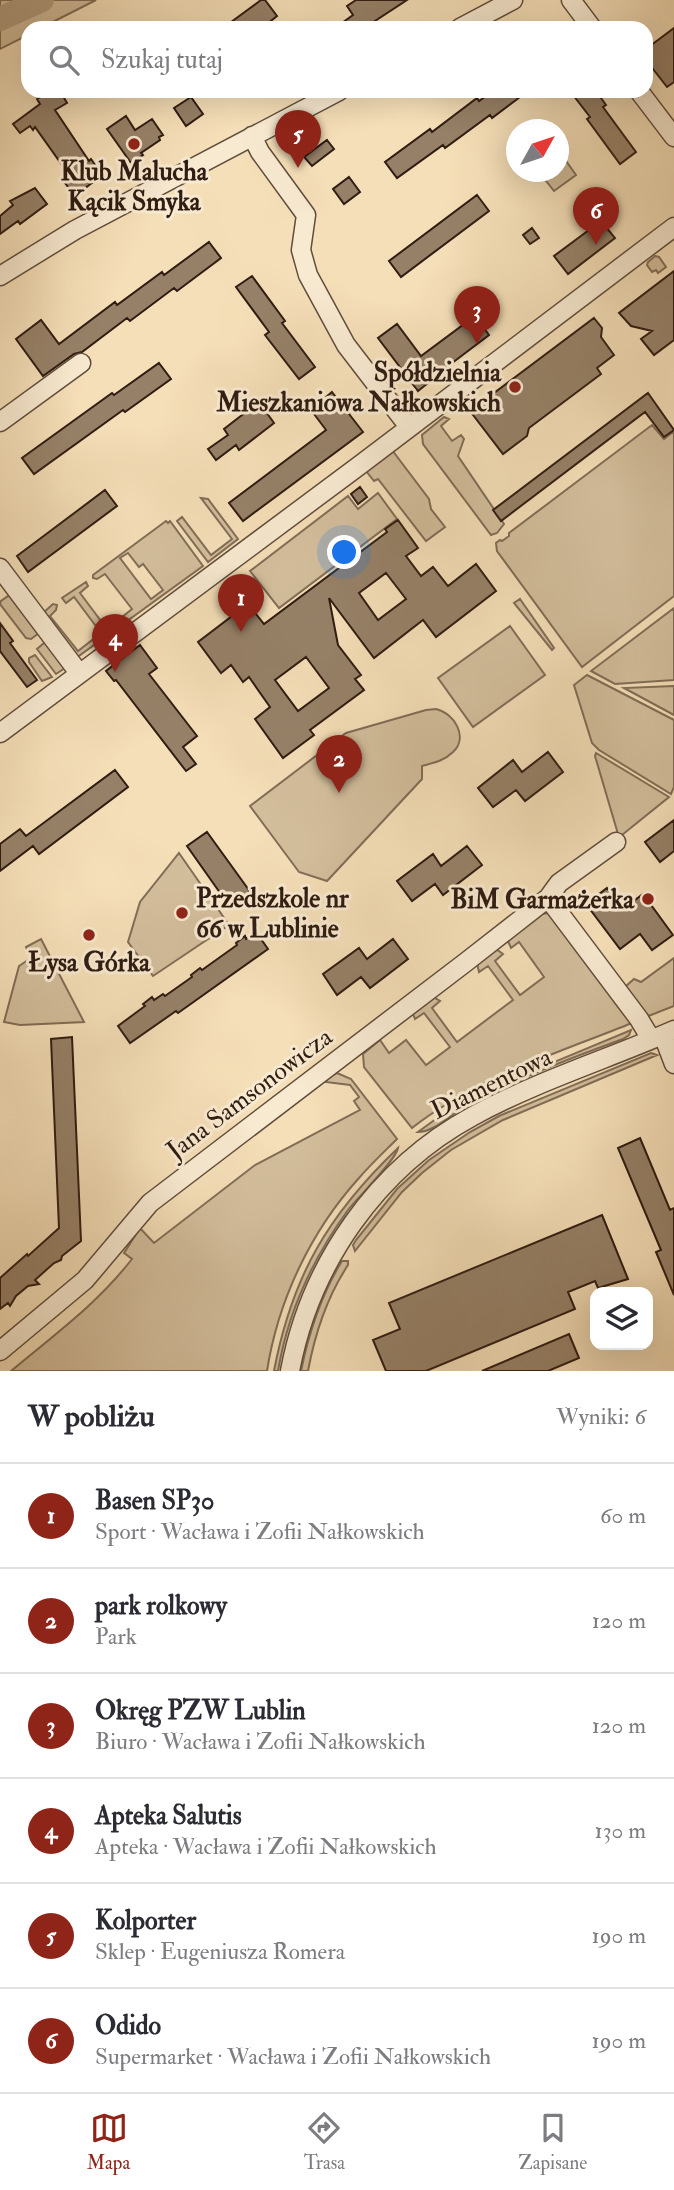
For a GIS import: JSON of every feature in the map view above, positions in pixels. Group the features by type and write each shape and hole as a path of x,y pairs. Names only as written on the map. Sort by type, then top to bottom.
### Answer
{"street":[{"path":"473,21 513,0"},
{"path":"571,0 587,21"},
{"path":"0,276 65,235 326,98"},
{"path":"644,98 674,137"},
{"path":"253,136 260,152 306,215 301,250 308,275 339,334 409,427"},
{"path":"0,733 674,227"},
{"path":"0,422 80,363"},
{"path":"0,568 79,673"},
{"name":"Jana Samsonowicza","path":"0,1351 85,1280 150,1202 548,898 559,883 616,842"},
{"path":"548,898 639,1018 663,1035 674,1064"},
{"name":"Diamentowa","path":"290,1371 301,1324 326,1266 369,1202 401,1168 430,1143 473,1116 663,1035"}],"shaded area":[{"path":"0,0 96,0 55,21 21,21 21,38 0,49"},
{"path":"569,165 576,175 569,180"},
{"path":"547,182 566,182 554,191"},
{"path":"655,256 659,257 666,267 658,273 656,270 652,272 647,265"},
{"path":"444,417 449,419 441,426 452,441 461,435 464,439 458,456 504,524 497,533 491,535 423,444 422,435"},
{"path":"652,425 664,439 674,431 674,596 582,667 497,551 496,543 509,536 509,533"},
{"path":"392,450 429,499 431,509 445,527 426,541 378,479 374,481 366,471"},
{"path":"378,493 397,519 279,608 250,571 348,496 358,509"},
{"path":"201,498 208,499 238,539 208,562 177,521 182,517 211,555 232,539"},
{"path":"166,521 170,521 203,566 76,658 43,613 53,604 57,605 56,610 50,616 78,651 101,633 74,597 66,603 62,598 86,582 88,586 80,593 107,629 132,609 105,574 97,579 93,578 93,575","holes":["128,553 139,567 143,564 163,590 151,599 120,558"]},
{"path":"11,594 39,633 31,639 26,638 0,604"},
{"path":"520,599 554,648 552,650 514,603"},
{"path":"674,608 674,680 615,684 591,671"},
{"path":"510,626 545,675 473,727 438,678"},
{"path":"48,643 65,668 56,674 37,649"},
{"path":"35,655 52,677 42,681 29,662 29,658"},
{"path":"587,675 674,720 674,787 671,794 592,743 574,685"},
{"path":"674,686 674,715 624,688"},
{"path":"436,709 448,715 457,726 460,740 453,752 442,760 422,766 422,779 327,881 299,872 250,806 346,733"},
{"path":"596,753 669,797 622,835 618,834"},
{"path":"179,853 229,925 153,976 128,942 140,902"},
{"path":"550,913 632,1023 490,1081 437,1110 412,1128 364,1067 363,1054 380,1040 389,1053 406,1040 426,1065 450,1047 424,1013 415,1019 415,1009 433,997 440,1001 432,1008 457,1042 513,1000 488,966 479,972 477,963 496,949 503,954 495,961 520,995 544,977 519,942 511,948 508,941 540,914"},
{"path":"41,939 84,1022 20,1025 4,1022 19,966 31,958 26,947"},
{"path":"674,958 674,1006 646,1017 625,987 634,979 641,982"},
{"path":"631,1030 623,1039 519,1080 479,1099 435,1127 418,1132 440,1116 487,1090"},
{"path":"651,1053 657,1055 503,1120 451,1150 402,1192 355,1251 353,1245 356,1240 397,1189 429,1160 470,1132 499,1116"},
{"path":"337,1073 351,1079 397,1139 342,1199 312,1244 279,1318 267,1371 11,1371 74,1318 118,1276 132,1259 124,1253 140,1228 154,1243 255,1165 360,1110 354,1101 359,1097 350,1085 318,1081"},
{"path":"398,1148 396,1154 335,1228 313,1266 288,1328 278,1371 274,1371 291,1305 316,1249 352,1198"},
{"path":"342,1261 348,1261 348,1265 323,1316 308,1371 301,1371 317,1314"}],"building":[{"path":"261,0 265,0 277,16 271,21 232,21"},
{"path":"356,0 407,0 375,21 345,21 353,15 347,6"},
{"path":"674,28 674,82 667,87 653,69 653,44"},
{"path":"64,98 67,103 55,110 89,161 91,159 102,175 75,196 62,179 69,175 35,127 33,130 30,126 20,133 13,124 40,104 37,99"},
{"path":"192,98 203,114 186,126 174,108"},
{"path":"477,98 479,101 483,98 519,98 445,148 443,145 397,178 385,162 430,129 432,132"},
{"path":"575,98 601,98 606,105 603,107 636,152 620,164 587,119 590,117"},
{"path":"126,116 135,130 152,119 163,135 131,163 107,129"},
{"path":"327,140 334,149 312,166 304,157"},
{"path":"349,177 360,192 344,204 333,189"},
{"path":"35,188 47,204 20,224 18,221 0,234 0,216 13,205 10,201"},
{"path":"477,195 489,211 401,277 389,261"},
{"path":"601,221 615,238 568,274 554,256"},
{"path":"532,228 539,238 530,244 523,235"},
{"path":"209,242 221,258 177,291 174,288 130,321 127,318 82,352 74,354 43,376 16,339 41,320 59,344 115,302 117,305 162,272 164,275"},
{"path":"674,271 674,340 654,355 641,339 652,331 631,326 619,313"},
{"path":"252,276 315,367 299,379 265,335 269,332 236,287"},
{"path":"475,316 489,335 418,391 378,338 397,324 421,356"},
{"path":"594,318 602,328 601,337 614,355 597,368 601,374 529,428 527,436 503,454 470,411"},
{"path":"159,363 171,379 34,474 22,458 112,393 114,395"},
{"path":"332,392 363,432 243,521 229,503 326,430 311,410"},
{"path":"648,393 674,430 664,437 645,412 501,521 493,510"},
{"path":"259,402 274,423 239,450 236,445 216,460 208,449 228,435 224,429"},
{"path":"360,487 367,497 358,504 351,494"},
{"path":"105,490 117,506 28,572 17,556"},
{"path":"398,520 418,548 406,556 421,576 433,567 448,586 476,564 496,591 436,637 423,620 374,658 329,598 338,645 361,675 355,679 364,690 310,730 314,735 283,758 255,719 270,707 249,677 243,682 231,665 221,673 198,642 248,604 264,624 387,532 385,529","holes":["386,573 406,599 378,620 359,593","306,657 329,688 298,711 275,680"]},
{"path":"0,623 13,641 10,643 37,680 27,687 0,651"},
{"path":"140,645 157,668 149,674 197,736 183,747 196,764 186,771 116,680 106,671"},
{"path":"548,752 563,772 525,801 516,790 493,807 478,788 513,760 522,772"},
{"path":"115,770 128,787 39,854 33,846 0,871 0,844 20,829 26,836"},
{"path":"674,820 674,851 660,862 645,842"},
{"path":"207,832 251,893 230,907 187,846"},
{"path":"467,846 482,865 443,895 435,884 412,901 397,881 433,854 441,866"},
{"path":"607,888 623,909 643,894 673,935 652,950 640,934 620,949 586,904"},
{"path":"256,932 268,949 178,1013 176,1011 130,1043 118,1026 145,1006 143,1004 152,997 154,1000 163,994 165,996 200,968 202,970 237,945 245,936 246,939"},
{"path":"393,939 408,959 370,988 361,977 337,995 323,974 359,948 367,959"},
{"path":"72,1037 81,1241 35,1280 39,1284 28,1286 16,1296 10,1306 8,1303 0,1309 0,1278 59,1228 51,1039"},
{"path":"640,1138 670,1210 674,1208 674,1295 656,1252 661,1250 618,1148"},
{"path":"602,1215 628,1279 601,1287 598,1287 595,1281 568,1292 575,1309 426,1371 386,1371 373,1340 400,1329 389,1303"},
{"path":"569,1334 579,1358 548,1371 482,1371"}],"waterway":[{"path":"0,19 42,0"}],"place":[{"name":"Klub Malucha Kącik Smyka","path":"134,144"},
{"name":"Kolporter","path":"298,168"},
{"name":"Odido","path":"596,245"},
{"name":"Okręg PZW Lublin","path":"477,344"},
{"name":"Spółdzielnia Mieszkaniowa Nałkowskich","path":"515,387"},
{"name":"Basen SP30","path":"241,632"},
{"name":"Apteka Salutis","path":"115,672"},
{"name":"park rolkowy","path":"339,793"},
{"name":"BiM Garmażerka","path":"648,899"},
{"name":"Przedszkole nr 66 w Lublinie","path":"182,913"},
{"name":"Łysa Górka","path":"89,935"}]}
